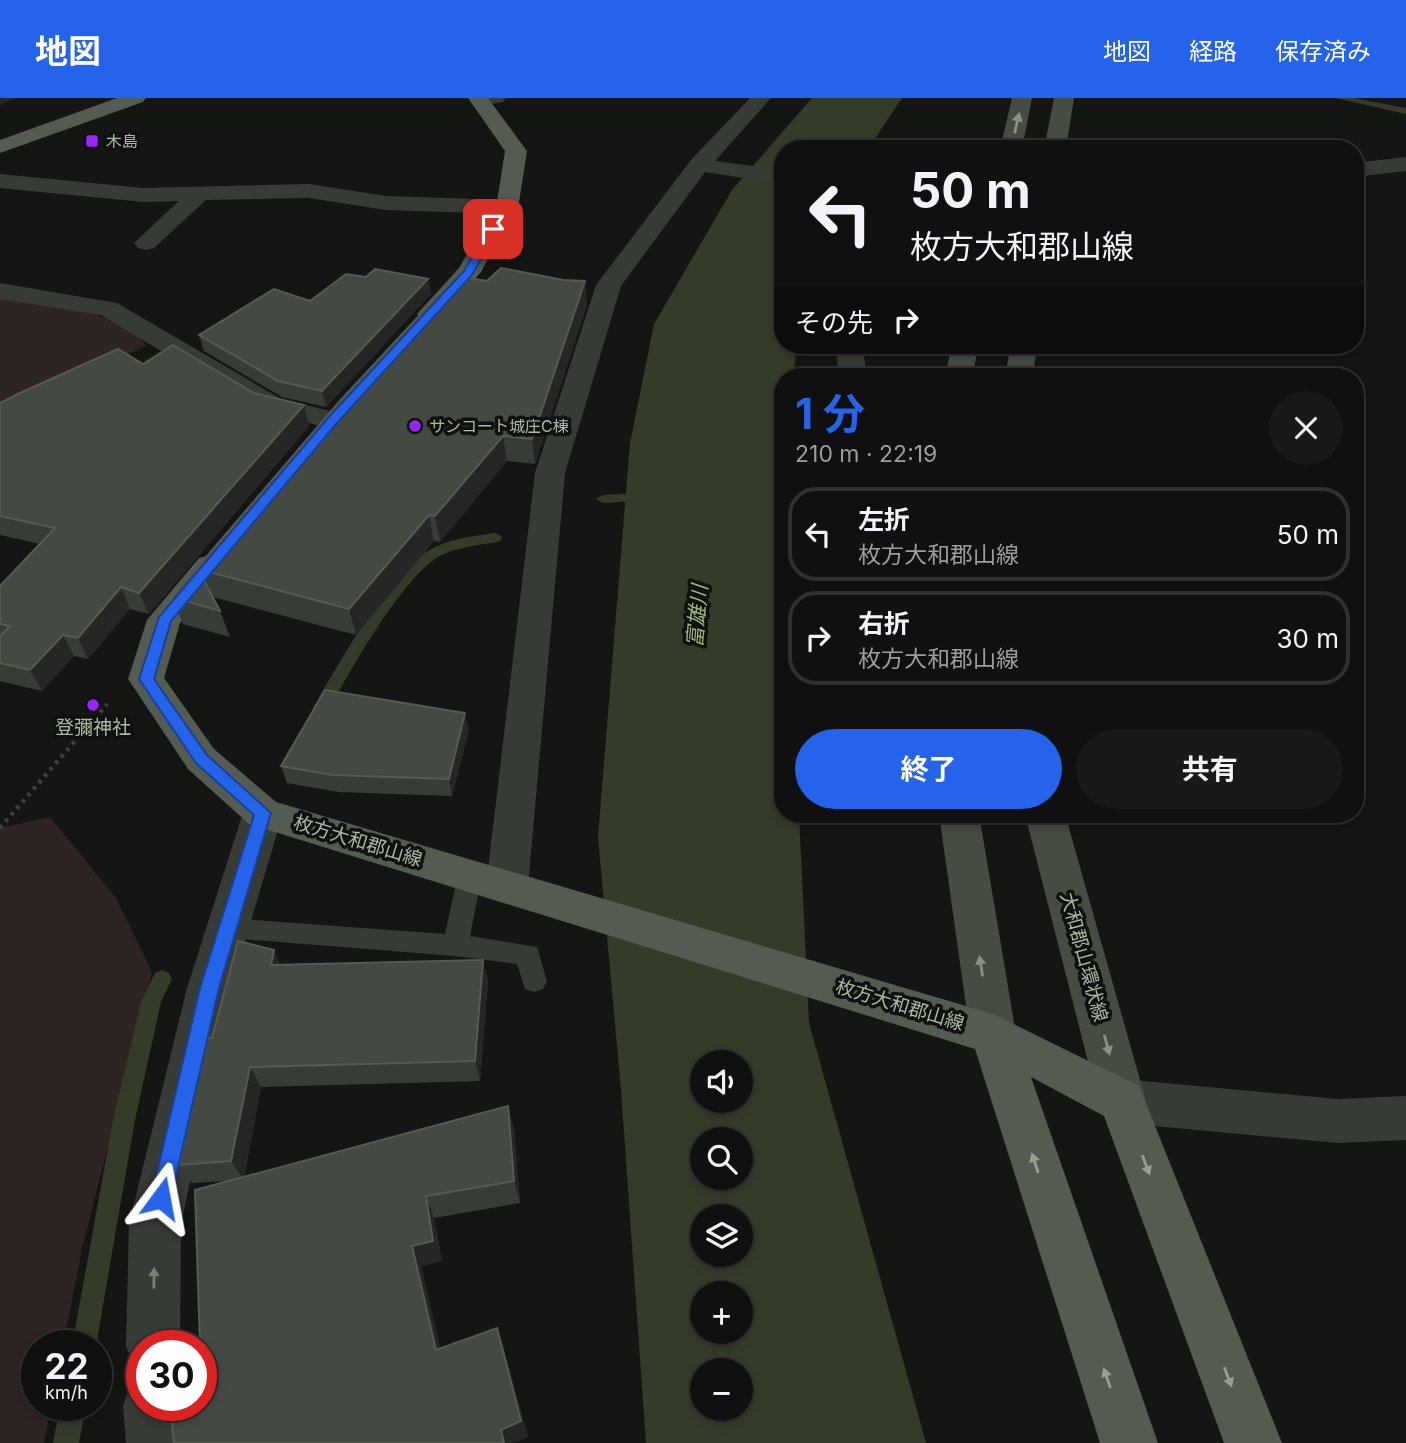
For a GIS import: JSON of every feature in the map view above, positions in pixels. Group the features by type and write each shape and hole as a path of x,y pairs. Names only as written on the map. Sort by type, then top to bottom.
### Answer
{"main road":[{"path":"0,147 136,98"},
{"path":"1013,140 1022,98"},
{"path":"1057,140 1065,98"},
{"path":"414,331 468,272 506,207 516,151 484,99"},
{"name":"枚方大和郡山線","path":"226,546 164,620 146,679 201,759 263,813 993,1034 1122,1101"},
{"path":"960,823 993,1034 1129,1443"},
{"name":"大和郡山環状線","path":"1047,823 1122,1101"},
{"path":"1122,1101 1253,1443"}],"street":[{"path":"488,881 550,473 609,285 699,165 761,98"},
{"path":"1364,169 1406,164"},
{"path":"699,165 774,176"},
{"path":"0,181 143,195 309,191 386,203 506,207"},
{"path":"146,243 201,194"},
{"path":"0,291 108,308 271,405 333,421"},
{"path":"153,1330 155,1224 209,988 263,813"},
{"path":"1122,1101 1338,1121 1406,1118"},
{"path":"153,1421 155,1443"}],"lane":[{"path":"455,945 488,881"},
{"path":"228,928 455,945 528,956 534,981"}],"path":[{"path":"0,828 102,710"}],"shaded area":[{"path":"0,296 79,307 136,332 146,346 26,399 0,414"},
{"path":"50,817 116,898 152,972 82,1249 66,1330 21,1330 21,1421 49,1421 44,1443 0,1443 0,828"}],"water":[{"path":"812,98 902,98 874,140 775,140"},
{"name":"富雄川","path":"774,142 774,354 796,354 794,368 774,368 774,823 799,823 809,1023 926,1443 646,1443 621,1090 598,837 630,443 654,324 732,190"}],"building":[{"path":"501,268 563,280 585,281 532,439 503,436 435,516 429,515 349,609 198,569 220,611 172,597 339,402 456,276 487,281"},
{"path":"375,269 428,279 322,391 278,381 199,335 274,289 310,301 346,274 366,277"},
{"path":"173,345 254,393 304,405 139,593 121,587 78,638 63,635 30,670 0,663 0,636 10,626 0,624 0,586 55,528 0,516 0,403 118,349 143,364"},
{"path":"325,690 465,713 449,779 332,775 281,766"},
{"path":"238,941 274,950 271,965 483,960 475,1061 250,1067 231,1161 179,1165 207,1038 212,1038"},
{"path":"508,1106 514,1181 426,1196 433,1241 412,1246 436,1350 497,1328 521,1421 501,1430 504,1443 174,1443 172,1421 217,1421 217,1330 199,1330 195,1190"}],"waterway":[{"path":"1340,98 1406,111"},
{"path":"603,499 648,497"},
{"path":"320,710 372,626 420,564 433,554 448,548 495,538"},
{"path":"87,1330 124,1120 151,1002 162,979"},
{"path":"66,1443 70,1421"}],"place":[{"name":"木島","path":"92,141"},
{"name":"サンコート城庄C棟","path":"415,426"},
{"name":"登彌神社","path":"93,705"}],"route":[{"path":"161,1198 209,988 263,813 201,759 146,679 164,620 332,420 468,272 493,229"}]}
